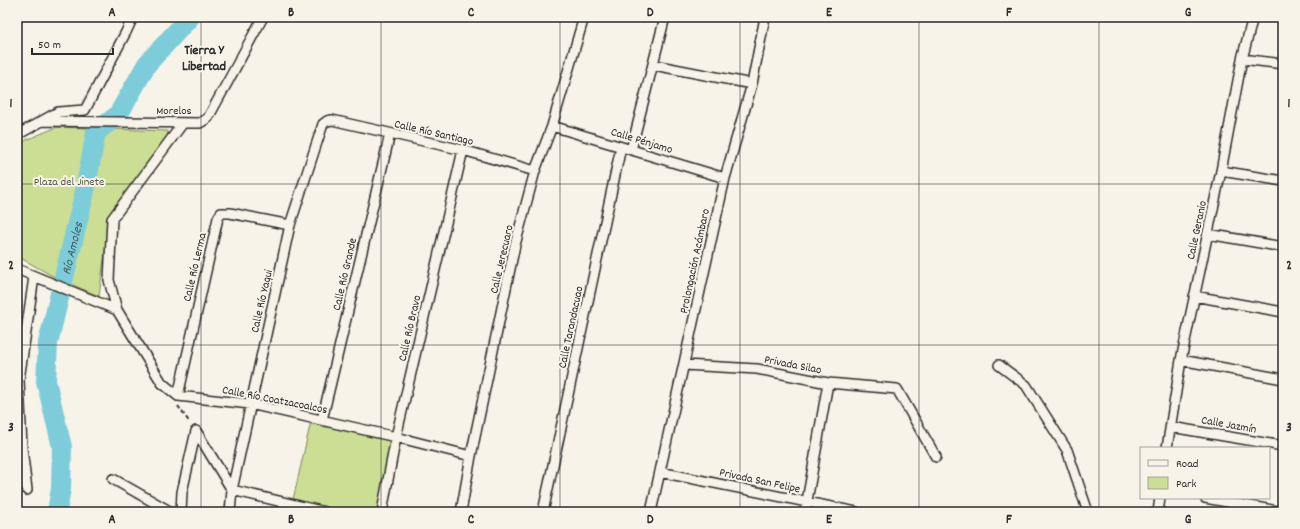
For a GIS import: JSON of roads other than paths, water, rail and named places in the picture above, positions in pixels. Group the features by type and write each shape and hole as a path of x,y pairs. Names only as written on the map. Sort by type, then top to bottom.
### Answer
{"street":[{"path":"17,135 58,112 85,110 126,32 132,17"},
{"name":"Morelos","path":"42,121 200,123 208,118 263,17"},
{"name":"Calle Jerecuaro","path":"461,512 471,456 515,245 535,170 552,126 584,17"},
{"path":"631,150 654,65 665,17"},
{"name":"Prolongación Acámbaro","path":"651,512 725,178 752,84 765,17"},
{"name":"Calle Geranio","path":"1167,447 1181,360 1221,171 1242,59 1253,17"},
{"path":"1242,59 1283,64"},
{"path":"654,65 752,84"},
{"name":"Calle Río Santiago","path":"326,121 332,120 463,150 535,170"},
{"name":"Calle Río Yaqui","path":"230,512 232,490 290,225 323,124 326,121"},
{"path":"178,396 162,383 117,310 108,280 112,219 183,123"},
{"name":"Calle Pénjamo","path":"552,126 725,178"},
{"name":"Calle Río Grande","path":"322,420 390,134"},
{"name":"Calle Tarandacuao","path":"543,512 621,146"},
{"name":"Calle Río Bravo","path":"382,512 396,437 463,150"},
{"path":"1221,171 1283,181"},
{"name":"Calle Río Lerma","path":"178,396 218,218 221,213 230,213 290,225"},
{"path":"1208,234 1283,248"},
{"path":"17,269 117,310"},
{"path":"27,490 22,448 19,380 34,277"},
{"path":"1194,296 1283,312"},
{"path":"1181,360 1283,378"},
{"name":"Privada Silao","path":"684,365 757,369 828,383 897,389 936,457"},
{"path":"999,365 1026,385 1067,450 1088,512"},
{"path":"805,512 828,383"},
{"name":"Calle Río Coatzacoalcos","path":"178,396 250,404 396,437 471,456"},
{"name":"Calle Jazmín","path":"1171,427 1283,446"},
{"path":"181,512 182,492 196,431 232,490 325,512"},
{"name":"Privada San Felipe","path":"660,472 856,512"},
{"path":"113,479 171,512"},
{"path":"1158,512 1160,499"},
{"path":"1211,499 1283,512"}],"waterway":[{"name":"Río Amoles","path":"57,512 61,488 62,447 46,381 48,343 85,191 96,132 118,115 147,64 190,17"}],"district":[{"name":"Tierra Y Libertad","path":"204,58"}],"park label":[{"name":"Plaza del Jinete","path":"69,181"}]}
